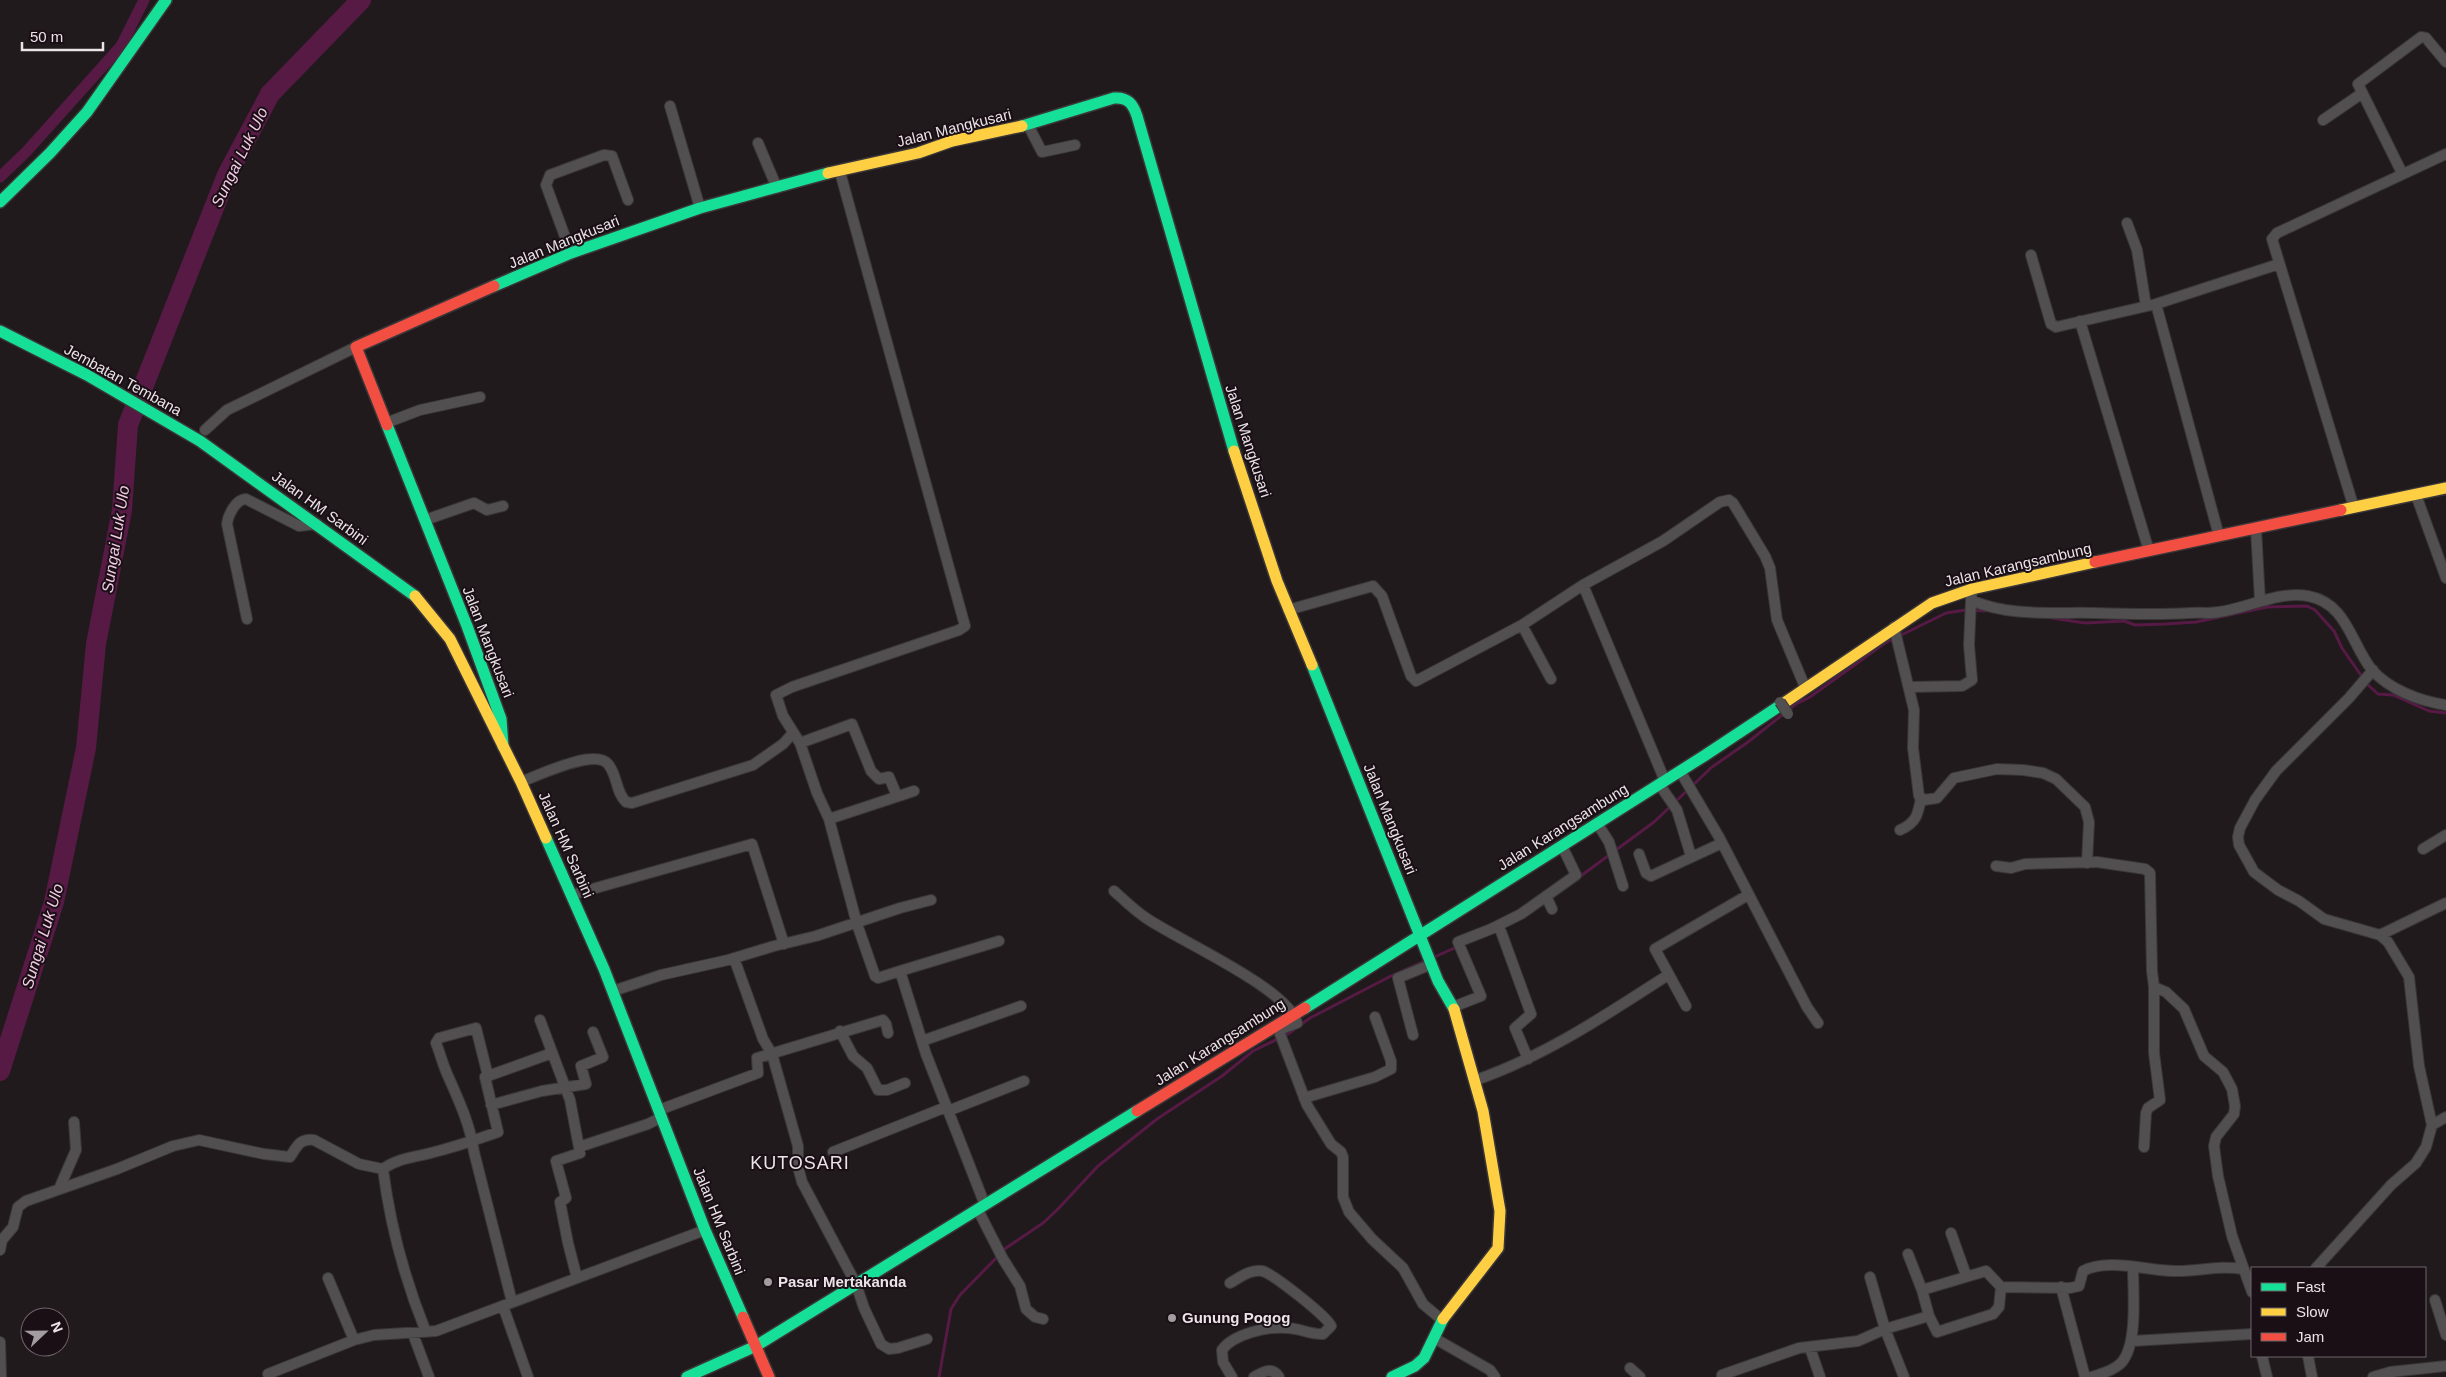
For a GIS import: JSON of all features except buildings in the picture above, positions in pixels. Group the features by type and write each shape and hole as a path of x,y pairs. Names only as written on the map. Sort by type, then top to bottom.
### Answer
{"main road":[{"path":"0,202 21,179 58,146 119,72 166,0"},
{"name":"Jalan Mangkusari","path":"503,746 503,729 495,702 356,347 571,253 700,208 860,166 918,153 952,141 1028,124 1114,98 1126,98 1135,108 1233,447 1288,610 1356,773 1438,981 1454,1007 1476,1080 1486,1122 1500,1212 1498,1248 1442,1320 1428,1352 1416,1366 1392,1377"},
{"name":"Jembatan Tembana","path":"0,331 118,393 189,435"},
{"name":"Jalan HM Sarbini","path":"189,435 399,583 419,600 450,639 521,782 613,991 705,1230 769,1377"},
{"name":"Jalan Karangsambung","path":"687,1377 756,1346 982,1208 1680,771 1932,603 1971,602 2149,551 2446,488"}],"street":[{"path":"2402,172 2361,94 2358,84 2421,38 2426,38 2446,62"},
{"path":"2323,120 2361,94"},
{"path":"670,106 700,208"},
{"path":"1028,124 1042,152 1075,145"},
{"path":"758,143 777,188"},
{"path":"2354,508 2272,239 2277,233 2402,172 2446,154"},
{"path":"571,253 546,185 547,177 608,155 614,158 628,200"},
{"path":"840,172 965,626 959,630 834,672 778,694 776,700 800,743 817,793 829,819 856,924 876,978 998,941"},
{"path":"2127,223 2137,250 2151,305 2219,536"},
{"path":"2032,255 2053,326 2151,305 2280,264"},
{"path":"2080,321 2149,551"},
{"path":"205,430 227,410 356,347"},
{"path":"386,423 420,410 480,397"},
{"path":"2416,495 2446,578"},
{"path":"247,619 227,524 228,518 237,503 241,499 246,499 299,526 317,524"},
{"path":"1288,610 1373,586 1382,596 1411,676 1416,681 1522,624 1583,585 1663,541 1720,502 1729,500 1733,502 1765,556 1770,568 1777,620 1805,687"},
{"path":"425,520 474,503 487,510 503,506"},
{"path":"2256,529 2260,601"},
{"path":"1583,585 1662,782 1677,810 1690,856"},
{"path":"1910,687 1954,687 1969,684 1972,674 1969,645 1971,602 1986,606 2034,612 2158,616 2219,612 2260,601 2300,595 2323,601 2333,608 2346,623 2367,676 2412,695 2446,705"},
{"path":"1522,624 1551,679"},
{"path":"1894,628 1910,687 1914,710 1913,748 1917,786 1921,798 1918,817 1911,825 1900,830"},
{"path":"2317,1267 2391,1185 2416,1163 2426,1147 2432,1125 2419,1066 2409,977 2388,942 2380,935 2324,919 2299,901 2278,890 2254,872 2239,845 2238,837 2240,828 2254,800 2276,771 2350,698 2367,676"},
{"path":"1780,703 1788,714"},
{"path":"800,743 852,724 870,771 879,779 889,777 897,796"},
{"path":"521,782 559,768 598,758 609,766 620,795 626,802 632,803 753,765 783,744 794,733"},
{"path":"1921,798 1936,798 1954,778 1997,770 2028,770 2043,773 2056,779 2085,807 2089,822 2087,863"},
{"path":"1680,771 1722,843 1807,1007 1818,1023"},
{"path":"829,819 914,791"},
{"path":"1597,823 1609,842 1623,886"},
{"path":"2423,849 2446,836"},
{"path":"1639,854 1649,876 1722,843"},
{"path":"571,895 752,844 784,944"},
{"path":"1454,1007 1481,996 1458,942 1499,926 1547,897 1577,874 1562,846"},
{"path":"1996,866 2010,868 2025,864 2087,863 2145,869 2150,874 2154,1053 2160,1100 2148,1108 2146,1113 2144,1147"},
{"path":"1114,891 1146,918 1275,995 1294,1014 1297,1023 1281,1029 1282,1038 1304,1098 1331,1144 1341,1152 1343,1157 1343,1197 1349,1212 1372,1239 1398,1263 1424,1304 1442,1320"},
{"path":"1686,1006 1654,952 1656,947 1748,895"},
{"path":"1547,897 1552,909"},
{"path":"613,991 661,975 734,958 856,924 931,900"},
{"path":"2380,935 2446,903"},
{"path":"1499,926 1531,1014 1515,1028 1528,1059"},
{"path":"734,958 762,1039 772,1054 798,1146 798,1167 802,1182 856,1284 864,1308 881,1344 890,1349 927,1339"},
{"path":"1414,1035 1398,978 1430,960"},
{"path":"900,971 922,1041 982,1208 1003,1260 1020,1286 1026,1308 1035,1317 1043,1319"},
{"path":"1476,1080 1528,1059 1579,1031 1668,975"},
{"path":"2154,988 2166,992 2184,1009 2204,1056 2223,1072 2232,1089 2235,1106 2234,1114 2216,1137 2214,1146 2220,1184 2243,1269 2251,1289"},
{"path":"922,1041 1021,1006"},
{"path":"1304,1098 1375,1077 1391,1069 1392,1061 1375,1017"},
{"path":"540,1020 566,1087 580,1153 556,1161 566,1198 560,1202 563,1220 577,1278"},
{"path":"579,1147 648,1124 660,1114 758,1073 757,1058 812,1042 840,1031 883,1020 888,1033"},
{"path":"488,1076 476,1028 437,1040 448,1076 460,1099 472,1141 508,1304 528,1377"},
{"path":"840,1031 853,1056 867,1068 878,1090 887,1090 905,1083"},
{"path":"491,1104 586,1084 582,1066 603,1057 593,1032"},
{"path":"0,1250 2,1240 13,1227 18,1208 22,1204 173,1146 199,1140 264,1154 290,1157 298,1144 307,1139 314,1140 359,1164 383,1169 409,1157 472,1141 498,1132 485,1077 552,1053"},
{"path":"832,1152 1024,1081"},
{"path":"2432,1125 2446,1117"},
{"path":"59,1189 76,1150 74,1122"},
{"path":"383,1169 391,1226 412,1296 426,1332"},
{"path":"266,1376 354,1340 374,1335 413,1334 436,1331 705,1230"},
{"path":"1951,1233 1966,1275"},
{"path":"1908,1254 1922,1290 1929,1316 1937,1332 1993,1314 2000,1307 2001,1287 1986,1270 1922,1290"},
{"path":"2001,1287 2061,1288 2079,1286 2083,1271 2088,1268 2133,1267 2179,1271 2216,1266 2243,1269"},
{"path":"2091,1377 2109,1371 2122,1362 2132,1341 2133,1267"},
{"path":"1230,1283 1248,1273 1262,1271 1276,1278 1318,1311 1331,1326 1323,1334 1285,1327 1234,1339 1227,1343 1222,1350 1223,1362 1232,1377"},
{"path":"1870,1277 1885,1329 1904,1377"},
{"path":"328,1278 354,1340"},
{"path":"2061,1288 2085,1377"},
{"path":"2434,1300 2446,1335"},
{"path":"1720,1376 1789,1350 1858,1341 1885,1329 1929,1316"},
{"path":"413,1334 429,1377"},
{"path":"2132,1341 2251,1334"},
{"path":"1434,1338 1490,1370 1495,1377"},
{"path":"0,1342 1,1377"},
{"path":"1810,1348 1820,1377"},
{"path":"2262,1357 2267,1377"},
{"path":"2308,1357 2312,1377"},
{"path":"2373,1377 2446,1366"},
{"path":"1630,1368 1640,1377"},
{"path":"1254,1377 1266,1370 1272,1371 1279,1377"}],"waterway":[{"path":"0,177 27,151 121,46 144,0"},
{"name":"Sungai Luk Ulo","path":"0,1071 54,902 86,748 96,644 122,510 128,425 227,175 270,94 361,0"},
{"path":"2045,617 2085,623 2124,621 2135,625 2165,624 2196,622 2267,607 2307,606 2315,610 2334,631 2342,648 2367,684 2378,694 2393,695 2429,711 2446,713"},
{"path":"1578,878 1654,822 1712,767 1748,742 1796,704 1810,697 1885,643 1946,613 1966,610 1986,611"},
{"path":"1432,958 1459,946"},
{"path":"939,1377 951,1309 960,1295 1006,1248 1043,1223 1057,1210 1098,1166 1157,1119 1222,1076 1253,1051 1288,1034 1310,1018 1391,976 1427,960"}],"traffic: fast":[{"path":"0,202 50,153 87,112 166,0"},
{"path":"1022,126 1114,98 1126,100 1134,108 1234,451"},
{"path":"494,286 571,253 700,208 828,173"},
{"path":"0,331 87,375 200,441 415,596"},
{"path":"387,425 467,626 501,719 503,746"},
{"path":"1312,665 1438,981 1454,1009"},
{"path":"1305,1008 1704,756 1784,703"},
{"path":"546,838 604,969 705,1230 743,1317"},
{"path":"687,1377 756,1346 1137,1111"},
{"path":"1392,1377 1415,1366 1424,1358 1443,1319"}],"traffic: slow":[{"path":"828,173 918,153 952,141 1022,126"},
{"path":"1234,451 1277,581 1312,665"},
{"path":"2341,510 2446,488"},
{"path":"1784,703 1932,603 1972,589 2095,562"},
{"path":"415,596 450,639 521,782 546,838"},
{"path":"1443,1319 1498,1248 1500,1211 1483,1111 1454,1009"}],"traffic: jam":[{"path":"387,425 356,347 494,286"},
{"path":"2095,562 2341,510"},
{"path":"1137,1111 1305,1008"},
{"path":"743,1317 769,1377"}],"place":[{"name":"Pasar Mertakanda","path":"768,1282"},
{"name":"Gunung Pogog","path":"1172,1318"}],"district":[{"name":"KUTOSARI","path":"800,1163"}]}
